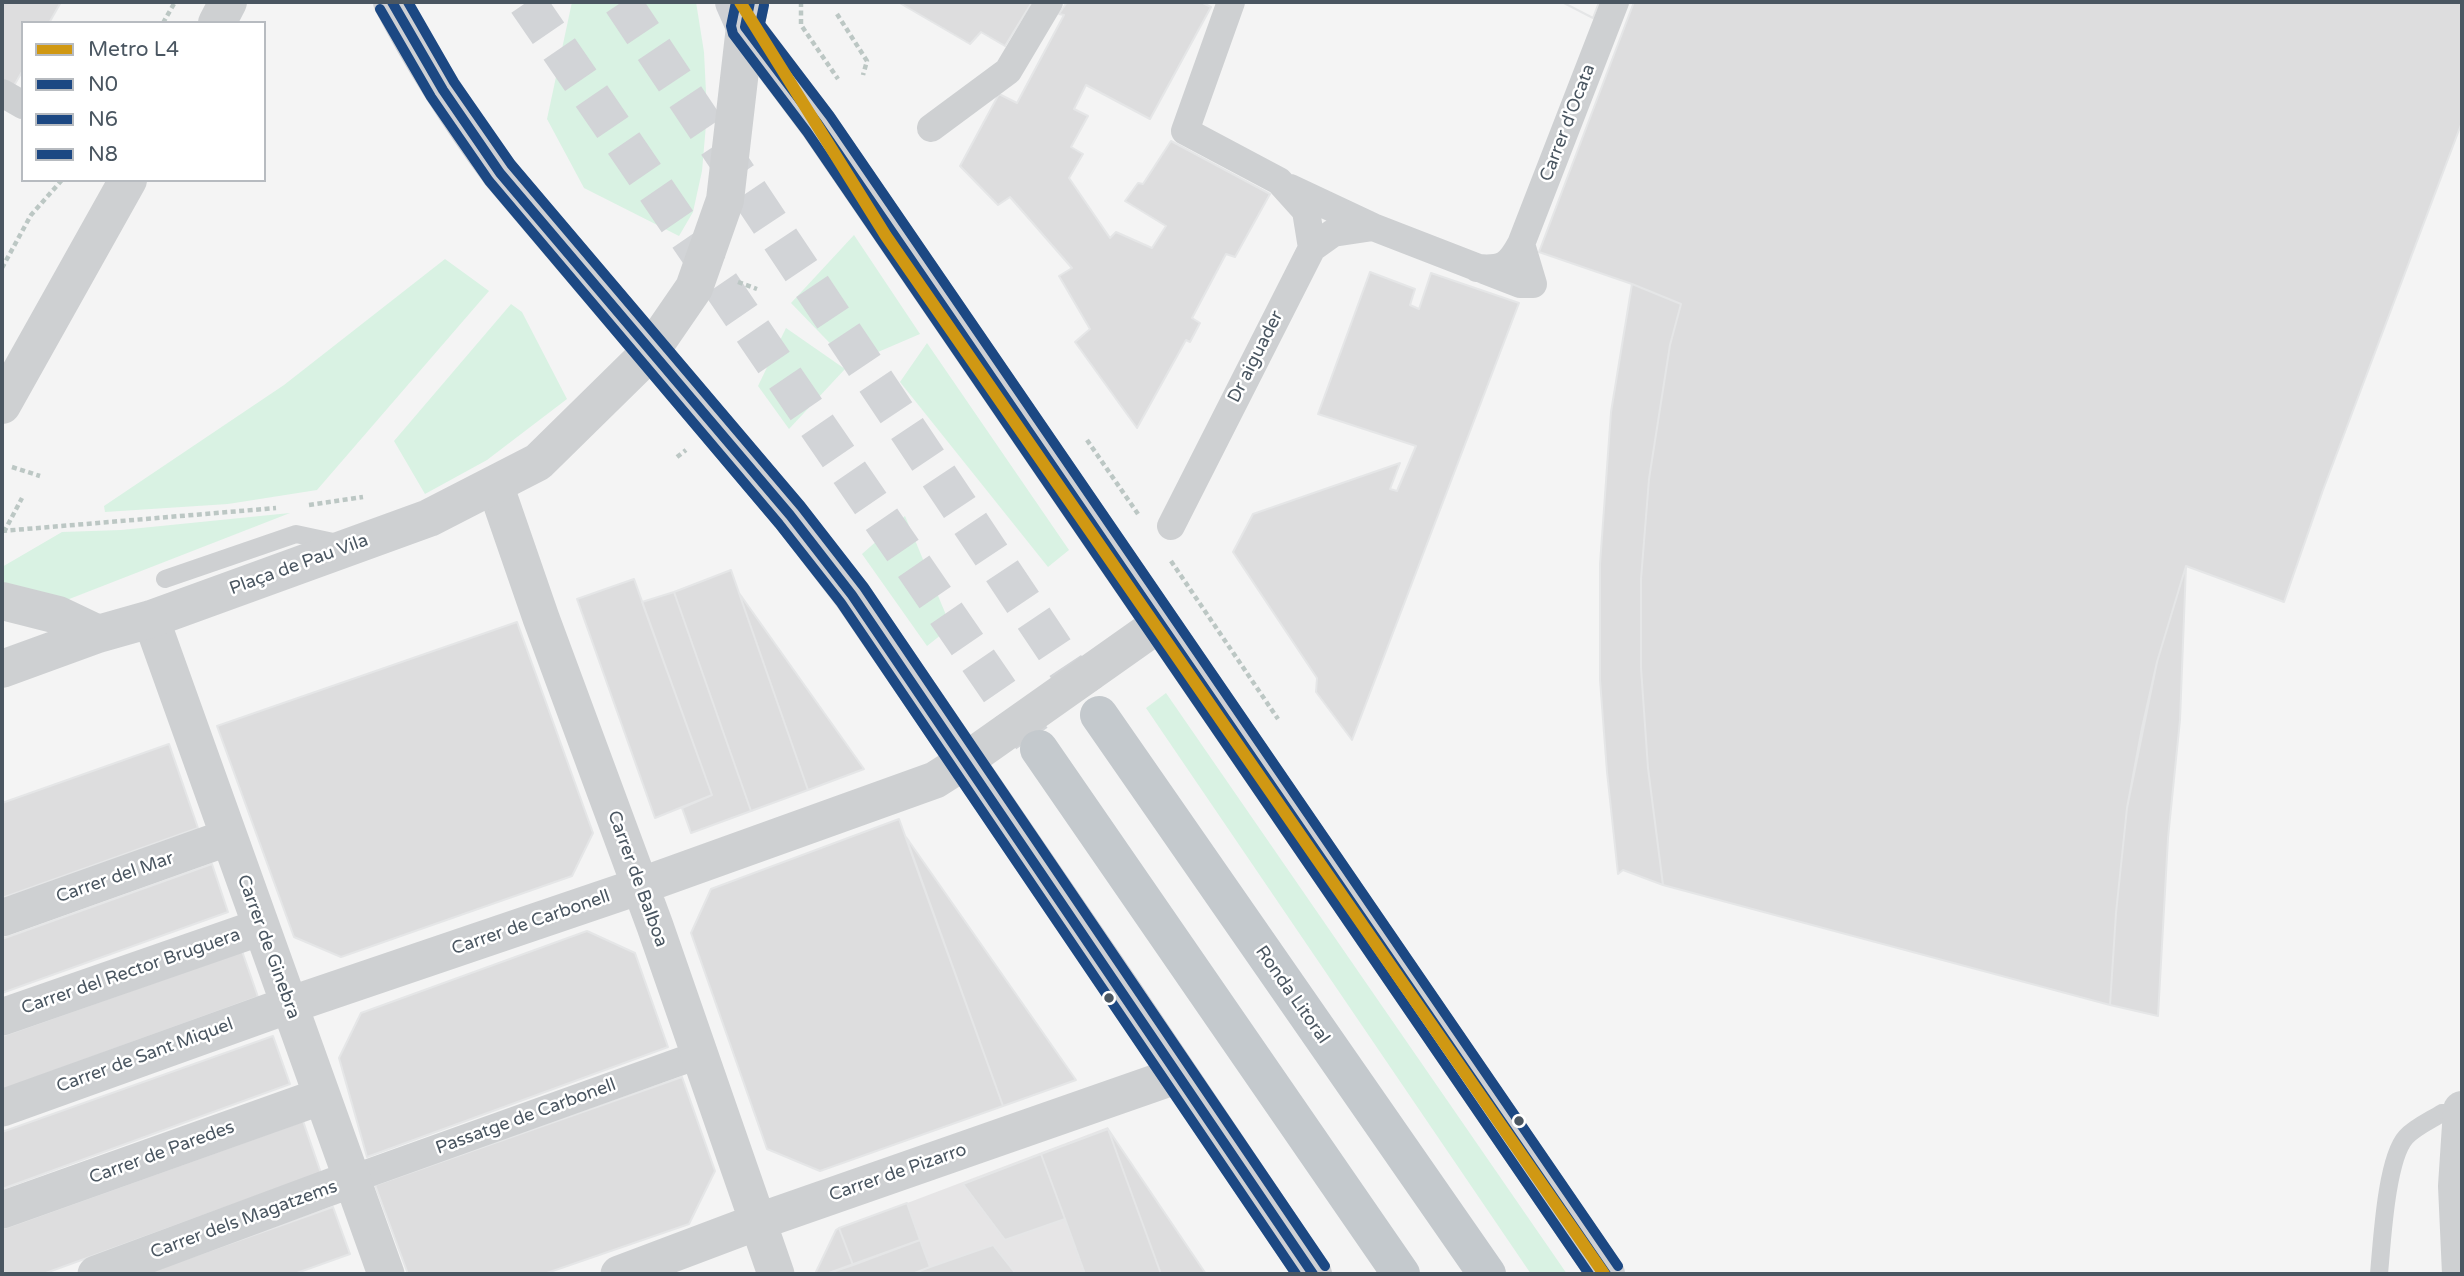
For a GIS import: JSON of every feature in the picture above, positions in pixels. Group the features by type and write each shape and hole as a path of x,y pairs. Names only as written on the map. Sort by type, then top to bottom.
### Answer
{"highway":[{"name":"Ronda Litoral","path":"1099,715 1487,1274"},
{"path":"1039,749 1401,1274"}],"main road":[{"path":"392,2 441,88 476,142 823,557 902,666 1313,1274"},
{"path":"743,10 1159,624 1606,1274"}],"street":[{"path":"217,21 228,2"},
{"path":"932,128 1008,71 1049,2"},
{"path":"1231,2 1185,131 1282,184 1373,227 1520,284 1533,284 1521,244"},
{"name":"Carrer d'Ocata","path":"1477,268 1491,269 1512,261 1521,244 1615,2"},
{"path":"650,352 694,288 725,200 743,10"},
{"path":"2,93 21,104"},
{"path":"2,405 127,182"},
{"path":"1282,184 1306,211 1312,248 1333,233 1373,227"},
{"name":"Dr aiguader","path":"1171,526 1312,248"},
{"name":"Plaça de Pau Vila","path":"2,669 98,634 151,619 429,518 538,462 650,352"},
{"name":"Carrer de Balboa","path":"495,485 701,1054 776,1274"},
{"path":"2,601 58,615 98,634"},
{"name":"Carrer de Ginebra","path":"151,619 352,1180 375,1271"},
{"path":"965,761 1159,624"},
{"name":"Carrer de Carbonell","path":"289,1005 640,886 935,780 965,761"},
{"name":"Carrer del Mar","path":"2,918 229,837"},
{"name":"Carrer del Rector Bruguera","path":"2,1017 261,927"},
{"name":"Carrer de Sant Miquel","path":"2,1108 289,1005"},
{"name":"Passatge de Carbonell","path":"352,1180 701,1054"},
{"name":"Carrer de Pizarro","path":"619,1274 757,1222 1178,1075"},
{"name":"Carrer de Paredes","path":"2,1210 321,1096"},
{"path":"2461,1274 2457,1186 2462,1111"},
{"name":"Carrer dels Magatzems","path":"96,1274 352,1180"}],"lane":[{"path":"165,579 296,534 351,546"},
{"path":"2379,1274 2392,1168 2406,1137 2442,1113 2462,1116"}],"path":[{"path":"164,21 175,2"},
{"path":"801,2 801,25"},
{"path":"837,14 867,61 863,75"},
{"path":"2,268 31,215 60,182"},
{"path":"727,277 757,289"},
{"path":"12,467 40,476"},
{"path":"298,506 367,496"},
{"path":"3,532 22,498"},
{"path":"3,532 284,507"}],"shaded area":[{"path":"1108,1127 1161,1274 1016,1274 993,1245 912,1274 815,1274 836,1230"}],"green space":[{"path":"572,2 696,2 704,52 707,113 702,171 693,212 679,236 584,188 547,119"},
{"path":"854,235 920,334 850,364 791,303"},
{"path":"445,259 489,291 317,490 228,504 105,512 104,506 284,385"},
{"path":"511,304 522,312 567,399 487,460 425,494 394,441"},
{"path":"786,328 845,369 789,429 758,386"},
{"path":"927,343 1069,550 1048,567 900,382"},
{"path":"290,513 59,603 2,584 2,567 62,532 121,530"},
{"path":"905,516 951,627 927,646 862,554"},
{"path":"1166,693 1567,1274 1531,1274 1146,708"}],"building":[{"path":"2,2 61,2 50,21 21,21 21,73 12,89 2,83"},
{"path":"898,2 1032,2 1005,46 981,32 970,44"},
{"path":"1067,2 1201,2 1211,7 1150,119 1086,85 1074,109 1088,116 1071,147 1083,154 1069,178 1110,238 1116,232 1152,248 1166,226 1125,201 1138,183 1143,184 1171,141 1270,194 1235,257 1226,254 1192,318 1200,323 1190,342 1186,340 1137,428 1075,342 1090,329 1059,276 1072,268 1010,197 998,205 960,166 999,94 1017,103 1064,15 1059,14"},
{"path":"1562,2 1599,2 1593,18"},
{"path":"1562,2 1599,2 1593,18"},
{"path":"1634,2 2462,2 2462,122 2323,490 2284,602 2186,566 2157,662 2127,808 2110,1005 1663,885 1648,768 1641,668 1641,579 1649,479 1670,345 1681,304 1539,252"},
{"path":"1370,272 1415,289 1410,305 1419,309 1431,273 1519,303 1352,740 1316,692 1317,678 1233,552 1253,514 1400,463 1390,489 1397,491 1416,446 1318,414"},
{"path":"1632,284 1681,304 1670,345 1649,479 1641,579 1641,668 1648,768 1663,885 1623,870 1618,874 1600,680 1600,564 1611,412"},
{"path":"2186,566 2180,720 2168,838 2158,1016 2110,1005 2127,808 2157,662"},
{"path":"731,570 808,790 751,811 674,592"},
{"path":"634,579 712,795 655,818 577,599"},
{"path":"674,592 751,811 691,833 682,808 712,795 642,602"},
{"path":"739,593 864,769 808,790"},
{"path":"517,622 593,833 572,876 341,957 294,937 217,726"},
{"path":"169,744 198,828 2,898 2,803"},
{"path":"899,819 1003,1106 820,1171 767,1149 691,933 711,889"},
{"path":"906,837 1076,1080 1003,1106"},
{"path":"212,864 228,912 2,993 2,939"},
{"path":"587,931 635,953 668,1047 367,1157 339,1058 361,1013"},
{"path":"242,951 258,997 2,1090 2,1036"},
{"path":"273,1036 290,1084 2,1189 2,1132"},
{"path":"682,1077 715,1171 689,1224 544,1274 408,1274 375,1185"},
{"path":"303,1121 321,1173 43,1274 2,1274 2,1229"},
{"path":"1108,1129 1206,1274 1161,1274"},
{"path":"1108,1129 1161,1274 1085,1274 1041,1154"},
{"path":"1041,1154 1065,1219 1005,1240 963,1184"},
{"path":"907,1203 920,1240 853,1265 839,1228"},
{"path":"333,1207 350,1254 294,1274 143,1274"},
{"path":"839,1228 853,1265 826,1274 815,1274 836,1230"},
{"path":"920,1240 930,1267 912,1274 826,1274"},
{"path":"993,1245 1016,1274 912,1274 930,1267"}],"tunnel":[{"path":"527,2 1039,749"},
{"path":"622,2 1095,710"}],"metro line":[{"name":"L4","path":"740,2 886,236 1604,1274"}],"transit line":[{"name":"N0","path":"392,2 443,90 500,173 790,515 852,595 1313,1274"},
{"name":"N8","path":"408,2 454,82 511,164 801,506 864,587 1325,1266"},
{"name":"N6","path":"736,2 731,26 733,34 807,132 1589,1274"},
{"name":"N0","path":"750,2 745,27 818,124 1606,1274"},
{"name":"N8","path":"764,5 760,24 830,116 1618,1266"},
{"name":"N6","path":"380,9 431,97 489,181 779,524 841,603 1296,1274"}]}
